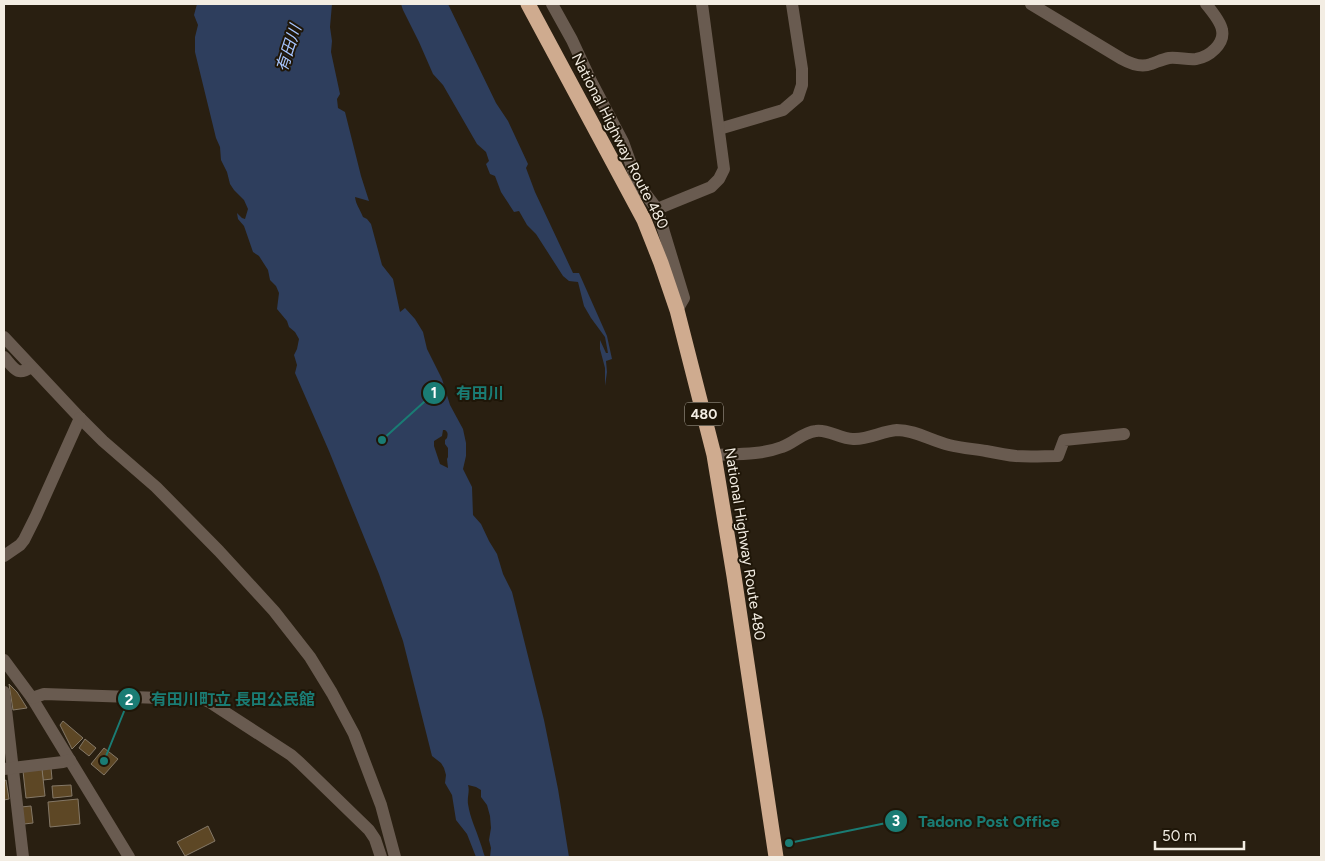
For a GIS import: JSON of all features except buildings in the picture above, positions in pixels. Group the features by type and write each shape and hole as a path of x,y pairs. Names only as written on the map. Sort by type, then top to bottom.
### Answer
{"highway":[{"name":"National Highway Route 480","path":"528,4 632,184 677,310 714,455 776,857"}],"street":[{"path":"552,4 572,40 591,82 624,142 632,184 657,209 684,298 677,310"},
{"path":"657,209 711,187 719,179 724,169 702,4"},
{"path":"718,130 783,110 798,97 802,85 802,69 792,4"},
{"path":"1031,4 1132,65 1149,65 1168,58 1195,59 1206,56 1222,40 1222,29 1206,4"},
{"path":"4,337 80,418 103,441 156,487 218,551 274,611 310,657 354,734 381,805 395,857"},
{"path":"4,357 14,369 20,372 25,372 31,367"},
{"path":"4,556 24,540 80,418"},
{"path":"714,455 767,452 816,430 853,439 867,438 899,430 956,447 1017,456 1058,456 1064,440 1124,434"},
{"path":"5,667 32,698 129,857"},
{"path":"4,692 8,768 23,857"},
{"path":"32,698 44,694 190,699 205,700 212,703 268,739 300,763 369,830 376,839 380,857"},
{"path":"8,768 70,760"}],"water":[{"path":"197,4 332,4 330,27 331,52 340,94 337,99 338,108 345,112 369,201 355,197 357,205 363,217 371,224 382,265 393,279 400,312 405,308 423,332 427,349 442,379 450,405 463,429 466,456 463,469 472,487 473,515 481,524 497,554 503,574 512,592 544,720 569,857 490,857 490,816 487,805 481,797 481,790 476,787 468,785 468,804 485,857 476,857 467,834 456,820 452,795 445,783 446,775 444,768 432,756 403,641 379,574 295,373 297,365 294,355 299,339 277,309 279,293 276,286 270,280 268,270 259,256 253,252 244,226 238,219 237,213 245,219 248,209 244,200 230,184 221,160 220,147 216,138 195,52 195,37 198,25 194,15","holes":["443,430 448,434 445,440 448,448 448,468 440,464 434,446 434,441 442,436"]},
{"path":"401,4 448,4 496,103 508,121 528,164 526,168 535,192 573,273 579,273 607,336 612,359 606,361 605,386 605,368 600,349 600,340 606,353 608,353 605,337 584,306 578,282 569,281 563,276 536,234 527,225 519,211 514,212 501,192 495,176 490,174 486,164 489,161 486,152 477,144 443,85 433,74"}],"place":[{"name":"有田川","path":"382,440"},
{"name":"有田川町立 長田公民館","path":"104,761"},
{"name":"Tadono Post Office","path":"789,843"}]}
